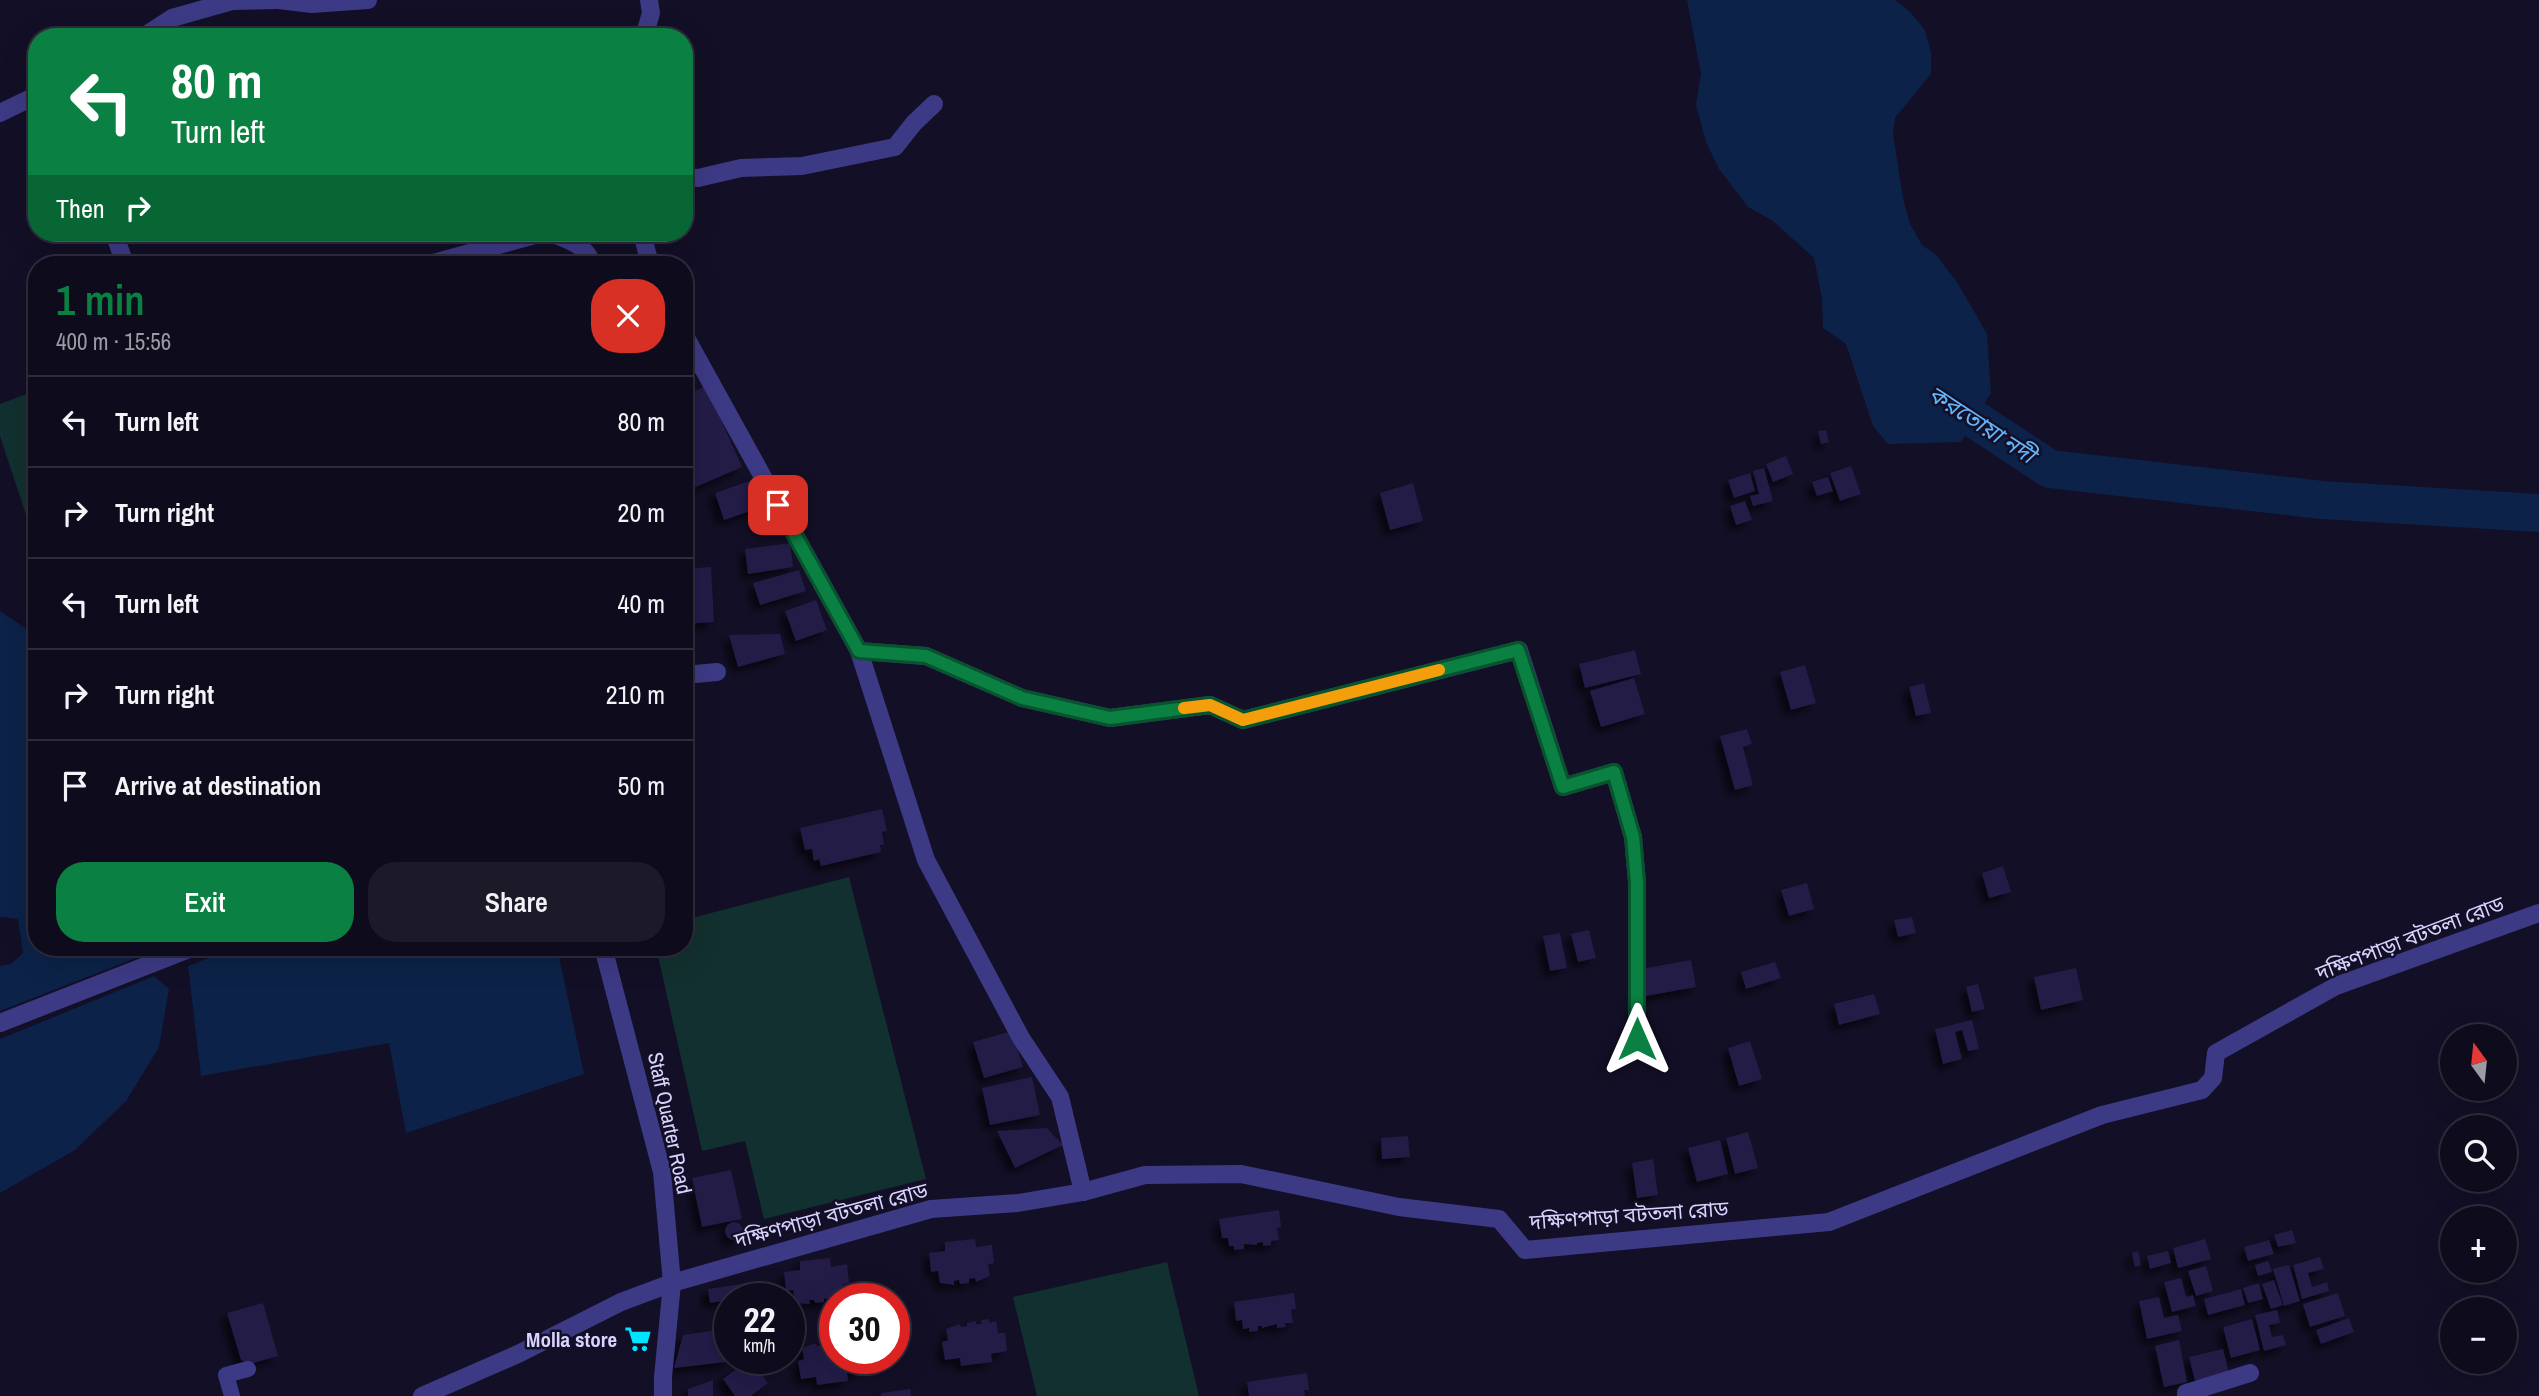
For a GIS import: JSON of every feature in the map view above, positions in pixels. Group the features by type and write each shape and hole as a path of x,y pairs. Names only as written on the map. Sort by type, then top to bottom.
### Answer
{"street":[{"path":"157,28 172,18 232,1 277,0 312,4 368,0"},
{"path":"647,28 651,13 649,0"},
{"path":"0,113 28,99"},
{"path":"693,178 741,168 802,166 895,147 934,104"},
{"path":"459,256 509,242"},
{"path":"572,242 589,256"},
{"path":"693,350 859,651 926,860 1021,1038 1060,1097 1083,1192"},
{"path":"859,651 926,656 1022,698 1110,718 1210,705 1243,720 1518,650 1563,787 1614,772 1618,785 1633,837 1637,882 1637,1039"},
{"path":"693,674 717,671"},
{"name":"দক্ষিণপাড়া বটতলা রোড","path":"422,1396 518,1354 621,1302 672,1283 931,1209 1018,1203 1083,1192 1145,1175 1241,1174 1399,1207 1499,1219 1525,1250 1829,1222 2102,1115 2202,1090 2213,1078 2216,1053 2336,986 2539,913"},
{"path":"0,1023 171,956"},
{"name":"Staff Quarter Road","path":"605,956 662,1172 672,1283 663,1396"},
{"path":"232,1396 226,1375 248,1369"},
{"path":"2186,1396 2186,1393 2250,1373"}],"green space":[{"path":"28,393 28,521 0,436 0,404"},
{"path":"849,877 926,1179 764,1219 745,1141 702,1151 658,956 693,956 693,918"},
{"path":"1167,1262 1199,1396 1037,1396 1013,1297"}],"water":[{"path":"1687,0 1895,0 1910,12 1925,30 1931,53 1931,74 1895,118 1893,134 1910,224 1922,245 1936,255 1957,282 1987,334 1991,393 1961,442 1888,444 1873,426 1846,344 1823,328 1822,298 1814,258 1773,221 1748,207 1719,169 1706,142 1696,105 1701,74"},
{"path":"0,611 28,630 28,956 141,956 0,1011 0,966 11,964 23,953 18,919 0,917"},
{"path":"214,956 559,956 584,1074 406,1133 389,1043 201,1076 188,966"},
{"path":"154,976 169,989 159,1047 126,1101 75,1150 0,1193 0,1039"}],"building":[{"path":"706,386 742,467 693,488 693,392"},
{"path":"1826,430 1829,442 1821,444 1818,431"},
{"path":"1786,456 1793,474 1773,482 1766,464"},
{"path":"1851,466 1861,494 1840,501 1830,473"},
{"path":"1764,468 1773,501 1753,506 1750,496 1759,494 1753,471"},
{"path":"1750,473 1755,491 1734,498 1728,480"},
{"path":"1828,477 1833,491 1817,496 1812,482"},
{"path":"755,479 765,506 724,520 715,493"},
{"path":"1413,483 1423,521 1390,530 1380,493"},
{"path":"1745,501 1752,520 1736,525 1730,506"},
{"path":"790,543 793,567 748,574 745,549"},
{"path":"711,567 714,622 693,623 693,568"},
{"path":"799,570 806,591 760,605 753,583"},
{"path":"816,600 827,630 796,641 785,611"},
{"path":"780,634 785,654 738,667 729,635"},
{"path":"1635,650 1641,674 1585,688 1579,664"},
{"path":"1805,665 1816,703 1791,710 1780,672"},
{"path":"1634,678 1645,714 1601,727 1590,691"},
{"path":"1924,683 1931,713 1916,716 1909,687"},
{"path":"1747,729 1752,744 1743,747 1753,785 1735,790 1720,736"},
{"path":"882,809 887,831 882,832 884,845 880,845 881,852 821,866 819,859 814,861 812,849 805,850 800,828"},
{"path":"2003,866 2011,892 1989,898 1982,873"},
{"path":"1807,883 1814,909 1789,916 1781,890"},
{"path":"1912,917 1916,933 1898,937 1894,920"},
{"path":"1589,930 1596,958 1578,962 1571,934"},
{"path":"1560,933 1567,968 1550,971 1543,936"},
{"path":"1691,960 1696,987 1646,996 1641,969"},
{"path":"1775,962 1781,978 1746,989 1741,972"},
{"path":"2076,968 2083,1000 2041,1010 2034,977"},
{"path":"1978,984 1985,1009 1972,1012 1966,987"},
{"path":"1874,994 1880,1014 1839,1025 1834,1004"},
{"path":"1972,1020 1979,1049 1968,1051 1962,1030 1955,1032 1962,1059 1943,1064 1935,1029"},
{"path":"1012,1031 1023,1067 984,1078 973,1042"},
{"path":"1750,1041 1762,1079 1739,1086 1728,1048"},
{"path":"1032,1077 1040,1115 990,1125 982,1088"},
{"path":"1047,1128 1063,1145 1015,1168 997,1131"},
{"path":"1748,1132 1758,1168 1735,1174 1726,1138"},
{"path":"1408,1136 1410,1157 1382,1159 1381,1138"},
{"path":"1720,1140 1728,1174 1697,1182 1688,1148"},
{"path":"1653,1159 1658,1195 1637,1198 1632,1163"},
{"path":"731,1170 742,1219 702,1227 692,1178"},
{"path":"1279,1210 1279,1240 1271,1241 1271,1245 1263,1246 1263,1242 1257,1245 1244,1244 1244,1249 1234,1250 1234,1246 1229,1246 1228,1238 1222,1238 1219,1219"},
{"path":"734,1222 740,1225 743,1231 740,1237 734,1240 728,1237 725,1231 728,1225"},
{"path":"2292,1230 2296,1243 2278,1247 2274,1235"},
{"path":"975,1239 976,1247 992,1245 994,1263 988,1265 990,1276 976,1282 975,1278 969,1279 969,1283 960,1284 959,1280 954,1281 954,1285 940,1283 938,1271 931,1272 929,1253 945,1251 945,1242"},
{"path":"2205,1239 2211,1259 2178,1268 2173,1248"},
{"path":"2269,1240 2274,1254 2248,1261 2244,1247"},
{"path":"2138,1251 2141,1265 2135,1267 2132,1253"},
{"path":"2168,1251 2171,1263 2150,1269 2147,1256"},
{"path":"2320,1257 2324,1269 2308,1273 2312,1287 2327,1282 2329,1291 2302,1299 2293,1265"},
{"path":"830,1258 831,1267 847,1264 849,1283 819,1283 819,1303 809,1300 810,1304 805,1304 805,1283 785,1283 784,1272 800,1270 800,1261"},
{"path":"2268,1261 2272,1272 2258,1276 2255,1265"},
{"path":"2289,1265 2300,1301 2284,1306 2273,1269"},
{"path":"2206,1266 2213,1291 2196,1296 2188,1271"},
{"path":"2181,1278 2186,1297 2193,1295 2196,1306 2172,1312 2164,1282"},
{"path":"2274,1280 2283,1305 2271,1309 2262,1284"},
{"path":"2259,1283 2263,1299 2248,1303 2243,1288"},
{"path":"714,1288 714,1302 710,1303 708,1289"},
{"path":"2241,1289 2245,1305 2208,1315 2204,1299"},
{"path":"1294,1293 1296,1309 1291,1310 1293,1323 1285,1323 1286,1327 1277,1328 1277,1324 1262,1328 1258,1326 1258,1331 1249,1332 1249,1328 1243,1329 1242,1320 1236,1321 1234,1302"},
{"path":"2338,1293 2345,1316 2310,1327 2303,1304"},
{"path":"2159,1297 2164,1318 2178,1315 2182,1331 2147,1339 2139,1301"},
{"path":"263,1303 278,1356 250,1364 241,1360 227,1313"},
{"path":"2277,1310 2280,1323 2269,1325 2272,1337 2283,1335 2286,1345 2264,1351 2255,1315"},
{"path":"2349,1318 2354,1332 2321,1344 2316,1330"},
{"path":"989,1319 989,1323 996,1321 998,1333 1005,1333 1007,1351 991,1354 992,1362 961,1366 960,1358 945,1360 942,1342 948,1340 946,1329 960,1324 961,1327 967,1326 967,1323 976,1321 976,1324 982,1324 981,1320"},
{"path":"2252,1319 2260,1350 2231,1358 2223,1327"},
{"path":"714,1330 714,1363 674,1368 683,1335"},
{"path":"2179,1340 2187,1382 2164,1387 2155,1346"},
{"path":"816,1343 819,1374 847,1374 848,1381 817,1385 816,1377 801,1379 800,1374 805,1374 805,1347"},
{"path":"2223,1349 2230,1377 2196,1385 2189,1357"},
{"path":"1307,1373 1309,1390 1304,1390 1305,1396 1249,1396 1247,1382"},
{"path":"730,1374 761,1374 768,1383 751,1396 735,1396 723,1379"},
{"path":"713,1380 713,1396 688,1396 688,1389"},
{"path":"910,1389 911,1396 881,1396 881,1393"}],"waterway":[{"name":"করতোয়া নদী","path":"1930,390 2050,469 2322,500 2539,513"}],"slow traffic":[{"path":"1184,708 1210,705 1243,720 1439,670"}],"place":[{"name":"Molla store","path":"638,1339"}],"route":[{"path":"778,505 859,651 926,656 1022,698 1110,718 1210,705 1243,720 1518,650 1563,787 1614,772 1633,837 1637,882 1637,1039"}]}
